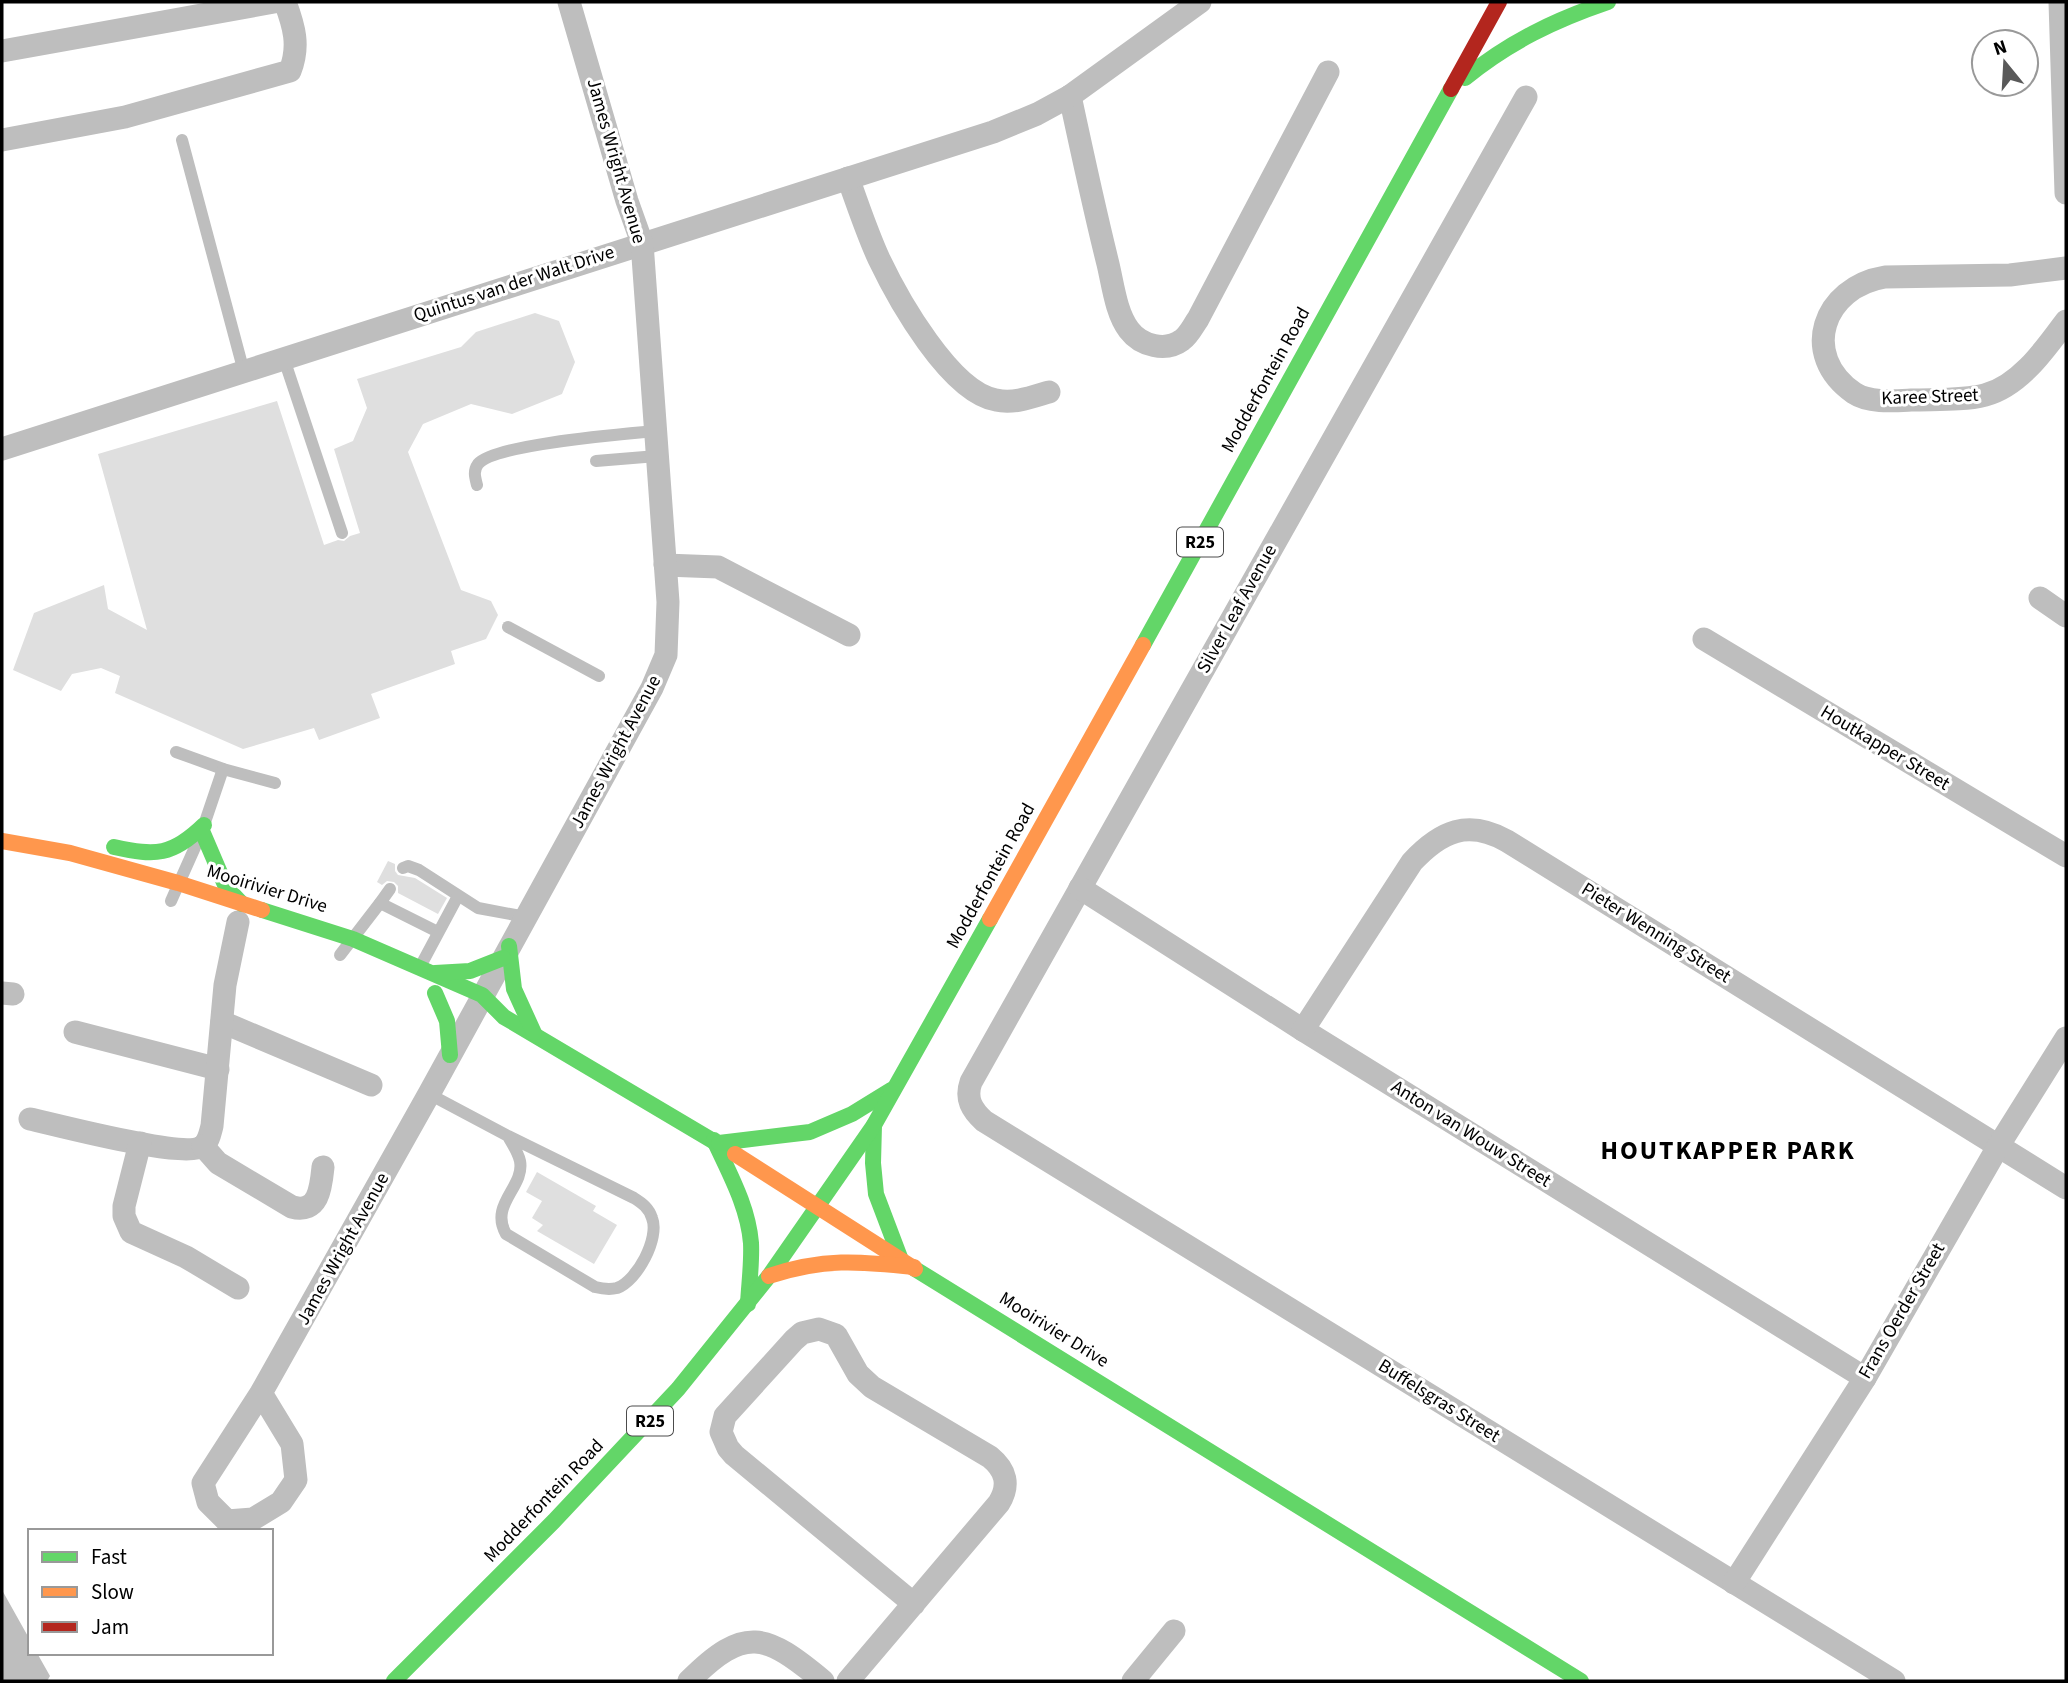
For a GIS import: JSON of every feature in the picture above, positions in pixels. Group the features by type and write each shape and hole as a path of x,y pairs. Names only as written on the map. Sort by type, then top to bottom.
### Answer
{"main road":[{"name":"Modderfontein Road","path":"394,1681 648,1423 748,1304 820,1206 874,1125 1499,2"},
{"path":"1448,92 1516,38 1551,22 1608,2"},
{"path":"2,831 48,834 136,852 159,854 182,846 203,828 239,917"},
{"name":"Mooirivier Drive","path":"2,841 70,853 178,883 239,917 354,939 478,1003 717,1141 907,1264 1581,1681"},
{"path":"2,855 47,863 95,876"},
{"path":"421,974 463,974 483,968 506,952 514,989 534,1033"},
{"path":"334,953 360,962"},
{"name":"Mooirivier Drive","path":"389,972 421,974"},
{"name":"Mooirivier Drive","path":"421,974 435,993 478,1003"},
{"path":"435,993 447,1021 450,1055"},
{"path":"748,1304 751,1243 748,1224 717,1141 810,1132 852,1114 895,1087"},
{"path":"769,1276 829,1260 907,1264 876,1194 873,1163 874,1125"}],"street":[{"path":"2,51 274,2"},
{"path":"2,141 125,117 290,71 296,55 292,21 285,2"},
{"name":"James Wright Avenue","path":"261,1393 292,1444 296,1480 281,1502 253,1519 227,1521 208,1502 203,1483 261,1393 429,1094 666,655 668,642 665,565 642,243 627,201 569,2"},
{"name":"Quintus van der Walt Drive","path":"2,449 993,132 1037,114 1070,96 1200,2"},
{"path":"2060,2 2066,193"},
{"path":"1070,96 1099,229 1122,315 1130,331 1142,341 1157,347 1181,341 1198,319 1328,72"},
{"name":"Silver Leaf Avenue","path":"984,1121 970,1103 971,1082 1526,97"},
{"path":"848,178 888,277 942,362 954,375 978,394 996,400 1012,401 1049,392"},
{"name":"Karee Street","path":"2066,268 2030,274 1885,277 1868,280 1852,288 1839,299 1831,311 1823,334 1824,350 1842,383 1856,394 1888,401 1970,398 2001,389 2015,379 2066,321"},
{"path":"665,565 718,567 849,635"},
{"path":"2040,598 2066,616"},
{"name":"Houtkapper Street","path":"1704,639 2066,856"},
{"name":"Pieter Wenning Street","path":"1303,1030 1412,862 1424,849 1451,832 1480,829 1507,841 2066,1188"},
{"name":"Anton van Wouw Street","path":"1080,888 1303,1030 1865,1378"},
{"path":"30,1119 180,1150 203,1146 212,1126 225,985 239,917"},
{"path":"222,1022 371,1085"},
{"path":"75,1032 218,1069"},
{"name":"Frans Oerder Street","path":"1734,1583 1865,1378 1998,1145 2066,1038"},
{"name":"Buffelsgras Street","path":"984,1121 1894,1681"},
{"path":"140,1143 124,1206 124,1216 131,1232 186,1257 238,1288"},
{"path":"203,1146 229,1171 300,1209 318,1199 323,1167"},
{"path":"848,1681 914,1604 999,1503 1006,1486 1002,1470 989,1457 863,1380 836,1335 819,1329 802,1333 725,1416 721,1432 727,1448 914,1604"},
{"path":"1133,1681 1174,1631"},
{"path":"689,1681 720,1652 734,1645 761,1642 787,1653 823,1681"}],"lane":[{"path":"182,140 244,372"},
{"path":"284,359 342,533"},
{"path":"477,485 476,467 487,458 537,445 655,431"},
{"path":"596,461 657,456"},
{"path":"508,627 599,676"},
{"path":"176,751 223,769 275,783"},
{"path":"170,900 203,828 223,769"},
{"path":"403,868 408,866 419,870 478,908 526,916"},
{"path":"334,953 354,939 390,889"},
{"path":"421,974 438,932 458,896"},
{"path":"380,903 438,932"},
{"path":"429,1094 645,1206 652,1217 654,1237 639,1267 626,1283 606,1290 595,1287 506,1234 501,1213 520,1170 520,1162 508,1136"}],"shaded area":[{"path":"2,1590 28,1636 28,1655 38,1655 50,1676 47,1681 2,1681"}],"building":[{"path":"535,313 559,321 575,362 562,394 512,414 471,404 423,424 408,452 461,590 491,601 498,615 486,639 451,651 455,664 371,694 380,718 319,740 314,728 243,749 115,693 120,676 101,668 72,674 61,691 13,670 34,613 104,585 108,609 147,630 98,454 277,401 324,545 338,540 344,541 360,533 334,449 353,441 367,408 357,379 461,347 476,332"},
{"path":"388,861 395,864 398,875 415,878 447,898 438,914 398,893 398,886 394,882 387,881 382,885 377,882"},
{"path":"537,1172 596,1206 593,1211 617,1225 594,1264 537,1231 543,1225 532,1218 542,1201 526,1192"}],"traffic: fast":[{"path":"1465,78 1498,53 1533,33 1608,2"},
{"path":"1143,645 1451,89"},
{"path":"114,847 141,852 163,851 182,843 204,825"},
{"path":"202,831 226,887 242,904"},
{"path":"262,910 353,939 482,995 504,1017 735,1154"},
{"path":"394,1681 554,1521 678,1389 769,1276 874,1125 990,919"},
{"path":"509,946 514,989 534,1033"},
{"path":"435,973 470,971 503,958"},
{"path":"435,993 447,1021 450,1055"},
{"path":"719,1143 810,1132 852,1114 891,1090"},
{"path":"874,1125 873,1163 876,1194 901,1260"},
{"path":"714,1140 737,1190 749,1229 751,1258 748,1304"},
{"path":"915,1269 1581,1681"}],"traffic: slow":[{"path":"990,919 1143,645"},
{"path":"2,841 70,853 262,910"},
{"path":"735,1154 915,1269"},
{"path":"769,1276 807,1266 841,1262 914,1267"}],"traffic: jam":[{"path":"1451,89 1499,2"}],"district":[{"name":"HOUTKAPPER PARK","path":"1728,1150"}]}
